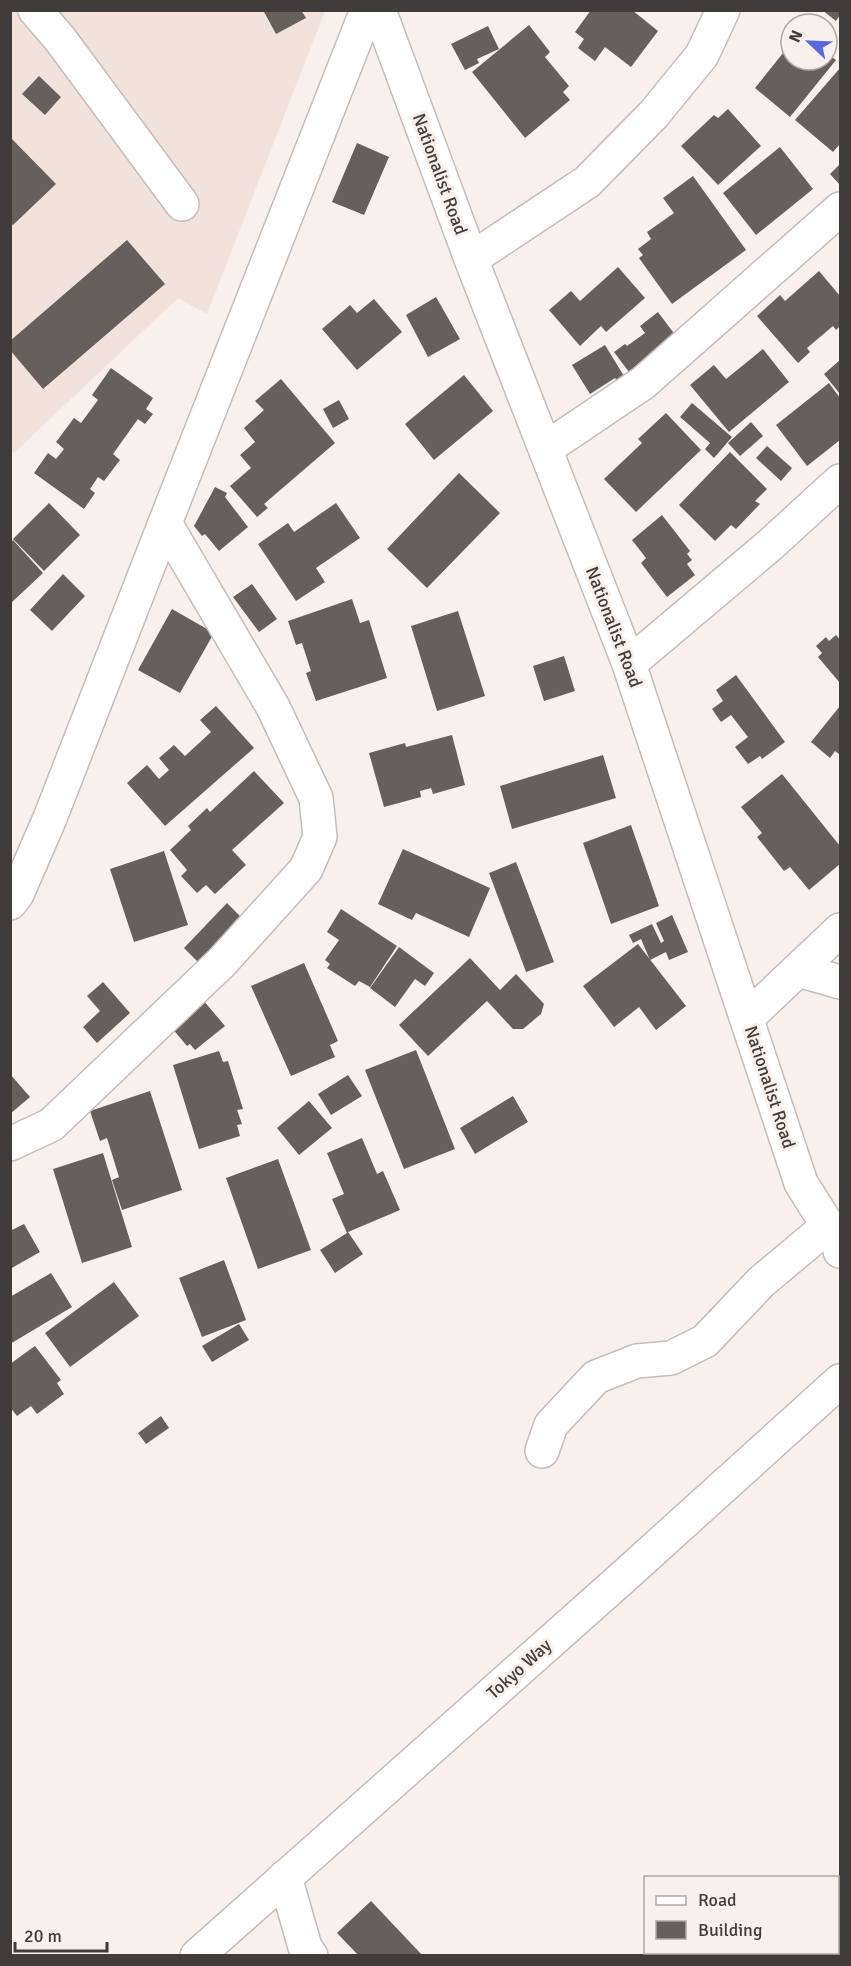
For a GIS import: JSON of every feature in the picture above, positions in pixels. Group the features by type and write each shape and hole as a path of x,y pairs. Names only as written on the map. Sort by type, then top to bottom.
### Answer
{"street":[{"path":"35,10 60,39 182,204"},
{"path":"10,903 17,894 50,818 367,10"},
{"name":"Nationalist Road","path":"379,10 471,259 628,664 801,1183 838,1242"},
{"path":"471,259 587,182 654,114 702,55 723,10"},
{"path":"545,449 643,383 840,209"},
{"path":"628,664 771,545 840,482"},
{"path":"10,1144 51,1125 222,962 306,869 320,837 316,798 273,707 165,523"},
{"path":"747,1018 840,930"},
{"path":"798,970 840,982"},
{"path":"542,1451 551,1425 596,1377 637,1361 671,1358 705,1341 761,1282 838,1242"},
{"name":"Tokyo Way","path":"196,1956 621,1579 840,1381"},
{"path":"285,1877 303,1953"}],"shaded area":[{"path":"10,11 325,11 207,314 178,298 14,453 10,449"}],"building":[{"path":"263,10 301,10 306,18 276,34"},
{"path":"591,10 632,10 658,31 631,67 605,47 595,61 578,48 584,39 575,32"},
{"path":"822,10 840,10 840,15 839,16 839,12"},
{"path":"529,25 550,52 545,57 569,86 563,92 570,100 525,138 472,72"},
{"path":"488,26 499,49 477,59 479,63 465,70 451,44"},
{"path":"779,58 779,72 826,72 790,117 755,88"},
{"path":"839,69 840,144 833,152 795,120 837,72 839,72"},
{"path":"39,76 61,97 45,115 22,94"},
{"path":"728,109 761,146 718,185 681,146 714,115 718,118"},
{"path":"10,137 56,184 13,225 10,223"},
{"path":"357,143 389,157 364,215 332,202"},
{"path":"780,147 813,189 756,235 723,193"},
{"path":"840,164 840,185 830,174"},
{"path":"693,176 746,250 672,304 639,258 643,255 638,249 651,239 647,232 674,213 663,198"},
{"path":"127,240 165,284 43,389 10,350 10,341"},
{"path":"618,267 645,298 606,332 601,326 580,346 549,310 571,291 580,301"},
{"path":"819,271 840,296 840,326 836,330 833,326 807,348 810,352 798,363 757,316 780,295 785,301"},
{"path":"436,297 460,339 428,357 406,315"},
{"path":"374,299 402,332 357,370 322,329 350,305 357,313"},
{"path":"658,312 679,340 632,376 614,352 645,333 640,326"},
{"path":"605,345 627,381 620,385 615,378 590,394 572,365"},
{"path":"763,349 789,382 729,432 690,385 714,365 726,379"},
{"path":"840,360 840,394 824,374"},
{"path":"111,368 153,398 146,409 153,414 145,424 138,419 113,454 120,460 104,481 98,477 90,489 95,493 84,509 34,473 48,453 56,459 64,449 56,442 74,418 81,423 98,400 92,395"},
{"path":"464,375 493,411 434,460 405,424"},
{"path":"281,379 335,443 264,504 268,508 257,517 230,486 251,468 240,455 255,442 244,428 264,410 255,401"},
{"path":"829,383 840,398 840,440 807,466 776,425"},
{"path":"339,400 349,419 333,428 323,409"},
{"path":"692,403 732,437 714,458 705,449 710,443 680,417"},
{"path":"666,413 701,450 636,512 604,479 642,443 638,439"},
{"path":"751,422 763,436 740,456 728,443"},
{"path":"767,446 792,468 781,481 756,458"},
{"path":"730,452 767,489 755,501 760,504 736,529 731,525 715,541 679,505"},
{"path":"459,473 500,513 427,588 387,549"},
{"path":"215,487 227,493 225,497 248,527 219,551 205,534 202,536 194,526"},
{"path":"49,503 80,535 44,571 13,539"},
{"path":"336,503 360,538 316,568 325,582 296,601 258,544 288,523 294,532"},
{"path":"662,515 690,551 687,554 692,560 687,564 695,575 667,597 641,563 646,558 632,540"},
{"path":"13,540 43,573 10,604 10,543"},
{"path":"63,574 85,596 52,631 30,610"},
{"path":"252,584 277,619 259,632 233,597"},
{"path":"352,599 360,623 369,620 387,678 316,701 306,673 311,671 302,643 296,645 288,621"},
{"path":"172,609 214,633 180,693 138,670"},
{"path":"458,611 485,696 437,711 411,626"},
{"path":"836,635 840,640 840,683 818,657 822,653 816,646 826,637 829,641"},
{"path":"564,656 575,691 544,701 533,666"},
{"path":"736,675 785,742 762,759 760,756 748,764 735,747 748,737 731,715 721,722 712,709 723,701 716,690"},
{"path":"216,706 254,748 165,826 127,783 147,765 159,779 169,770 159,758 174,745 185,756 211,732 200,720"},
{"path":"840,706 840,755 835,751 830,758 811,742"},
{"path":"452,735 465,785 433,794 431,788 420,791 421,797 384,807 369,753 405,743 406,747"},
{"path":"603,755 616,798 512,829 500,786"},
{"path":"254,771 284,803 232,850 246,865 215,894 206,885 197,893 181,876 187,870 170,850 191,830 188,826 207,808 210,812"},
{"path":"782,774 840,846 840,864 809,890 790,867 784,871 757,837 762,833 741,807"},
{"path":"631,825 659,906 611,924 583,843"},
{"path":"403,849 490,888 469,937 416,913 412,920 378,904"},
{"path":"164,851 188,925 134,942 110,869"},
{"path":"516,862 554,962 526,972 489,873"},
{"path":"227,903 242,918 199,963 184,948"},
{"path":"341,909 397,946 370,987 359,981 355,986 327,968 330,964 325,960 339,940 327,932"},
{"path":"672,915 688,952 669,960 666,952 650,960 641,939 633,943 629,935 652,924 661,943 664,941 656,923"},
{"path":"638,944 686,1006 656,1030 639,1007 614,1027 583,986"},
{"path":"399,947 434,973 425,986 415,979 395,1007 370,988"},
{"path":"470,958 500,990 516,974 544,1004 541,1014 523,1029 513,1029 487,1001 428,1056 399,1025"},
{"path":"304,963 338,1041 330,1045 335,1057 291,1076 251,986"},
{"path":"103,982 130,1013 97,1043 83,1027 100,1011 87,996"},
{"path":"203,1000 225,1026 195,1050 190,1044 187,1046 171,1027"},
{"path":"416,1050 455,1149 404,1169 365,1070"},
{"path":"219,1051 223,1062 228,1061 243,1109 237,1110 242,1124 237,1125 240,1136 199,1149 173,1065"},
{"path":"10,1074 30,1097 10,1114"},
{"path":"348,1075 362,1096 331,1115 318,1094"},
{"path":"150,1091 182,1190 122,1210 112,1180 119,1177 107,1138 100,1141 90,1111"},
{"path":"513,1096 528,1122 475,1154 460,1128"},
{"path":"309,1101 332,1128 299,1155 277,1128"},
{"path":"362,1138 377,1174 383,1171 400,1210 348,1232 363,1254 335,1273 320,1250 347,1233 332,1199 344,1194 327,1153"},
{"path":"103,1153 132,1247 82,1263 53,1169"},
{"path":"278,1159 311,1250 258,1269 226,1178"},
{"path":"24,1224 40,1252 10,1269 10,1231"},
{"path":"224,1260 246,1320 202,1337 179,1278"},
{"path":"51,1273 72,1307 10,1344 10,1297"},
{"path":"114,1282 139,1316 70,1367 45,1333"},
{"path":"239,1324 249,1340 212,1362 202,1346"},
{"path":"35,1346 61,1380 57,1383 64,1394 37,1414 31,1406 17,1416 10,1407 10,1364"},
{"path":"161,1416 169,1428 146,1444 138,1433"},
{"path":"371,1901 423,1956 359,1956 337,1933"}]}
